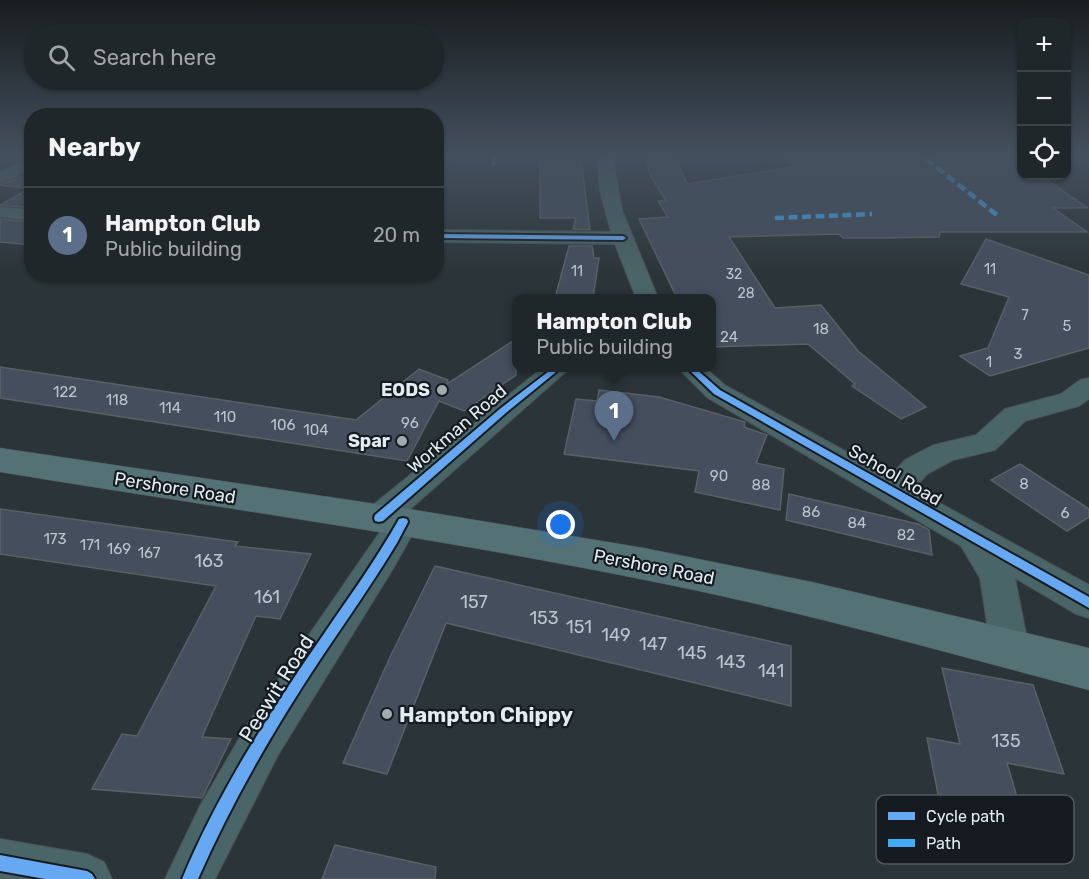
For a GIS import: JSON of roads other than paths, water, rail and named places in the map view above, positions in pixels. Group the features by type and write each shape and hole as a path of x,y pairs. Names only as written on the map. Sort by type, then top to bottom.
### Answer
{"main road":[{"name":"Pershore Road","path":"0,460 391,520 646,564 841,606 1089,669"}],"street":[{"path":"611,195 622,238 645,294"},
{"path":"0,212 24,214"},
{"path":"444,236 622,238"},
{"name":"Workman Road","path":"391,520 504,410 552,372"},
{"name":"School Road","path":"695,372 717,392 893,494 1089,603"},
{"path":"893,494 916,467 944,452 985,443 1015,415 1070,400 1089,386"},
{"name":"Peewit Road","path":"190,879 211,830 269,732 312,661 388,550 391,520"},
{"path":"973,538 997,575 1006,615 1010,649"},
{"path":"0,863 87,879"}],"place":[{"name":"EODS","path":"442,390"},
{"name":"Spar","path":"402,441"},
{"name":"Hampton Club","path":"614,441"},
{"name":"Hampton Chippy","path":"387,714"}]}
